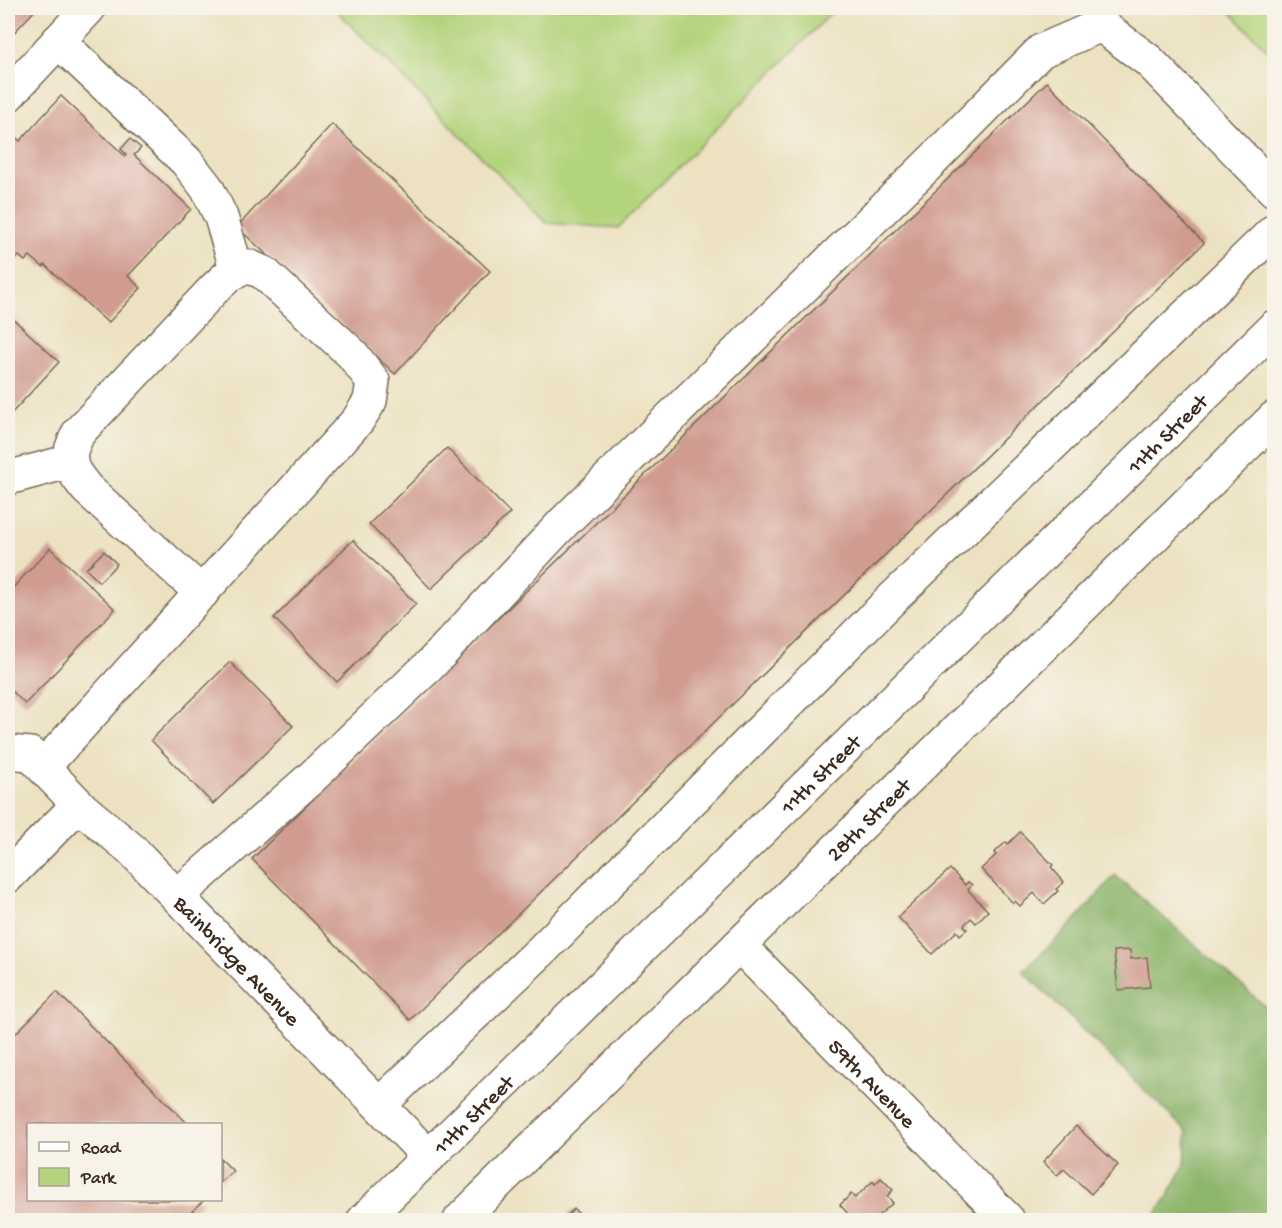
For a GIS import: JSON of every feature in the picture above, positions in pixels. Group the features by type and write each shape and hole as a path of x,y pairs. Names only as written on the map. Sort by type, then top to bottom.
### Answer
{"street":[{"path":"8,95 89,8"},
{"path":"177,896 311,778 422,673 564,522 1041,51 1101,25 1149,61 1275,190"},
{"path":"58,41 186,161 207,188 221,217 237,271"},
{"path":"379,1105 543,949 892,599 1275,231"},
{"path":"43,767 202,592 358,420 370,401 373,381 352,354 264,273 248,266 229,275 214,289 79,432 69,453 73,471 87,489 202,592"},
{"name":"11th Street","path":"364,1221 1275,327"},
{"name":"28th Street","path":"464,1219 1275,418"},
{"path":"8,478 71,461"},
{"name":"Bainbridge Avenue","path":"8,752 30,754 78,805 131,849 429,1157"},
{"path":"8,876 78,805"},
{"name":"59th Avenue","path":"739,945 1008,1221"}],"green space":[{"path":"334,8 836,8 618,228 547,223"},
{"path":"1226,8 1274,8 1274,57"},
{"path":"1115,875 1272,1012 1274,1010 1274,1220 1152,1220 1170,1193 1185,1164 1187,1132 1023,971 1071,925"}],"building":[{"path":"8,8 37,8 8,39"},
{"path":"1047,82 1204,243 410,1020 252,859"},
{"path":"61,96 125,156 126,154 121,149 130,139 141,148 134,155 191,209 128,276 141,288 108,323 45,265 43,267 30,256 25,261 19,256 11,264 8,260 8,136 10,133 20,141"},
{"path":"332,124 490,271 395,374 237,227"},
{"path":"8,314 59,362 8,417"},
{"path":"447,448 510,513 431,589 369,524"},
{"path":"353,540 416,604 337,682 274,618"},
{"path":"50,548 115,609 25,704 8,687 8,593"},
{"path":"104,551 117,564 99,582 86,569"},
{"path":"230,662 293,726 213,804 151,740"},
{"path":"1020,832 1053,865 1051,867 1064,882 1044,904 1034,893 1020,906 1015,901 1013,903 981,869 996,855 994,853"},
{"path":"950,869 965,885 968,882 972,885 968,890 988,911 976,923 971,918 964,925 967,929 960,935 957,931 932,954 898,917"},
{"path":"1130,950 1131,959 1147,957 1150,987 1118,990 1114,951"},
{"path":"57,992 187,1123 27,1123 27,1201 203,1201 183,1220 8,1220 8,1041"},
{"path":"1076,1126 1118,1165 1091,1194 1064,1169 1057,1175 1043,1162"},
{"path":"222,1160 233,1171 222,1181"},
{"path":"881,1178 893,1190 887,1196 893,1203 873,1220 854,1220 840,1205 851,1194 855,1198 873,1181 875,1184"},
{"path":"574,1209 585,1220 562,1220"}]}
